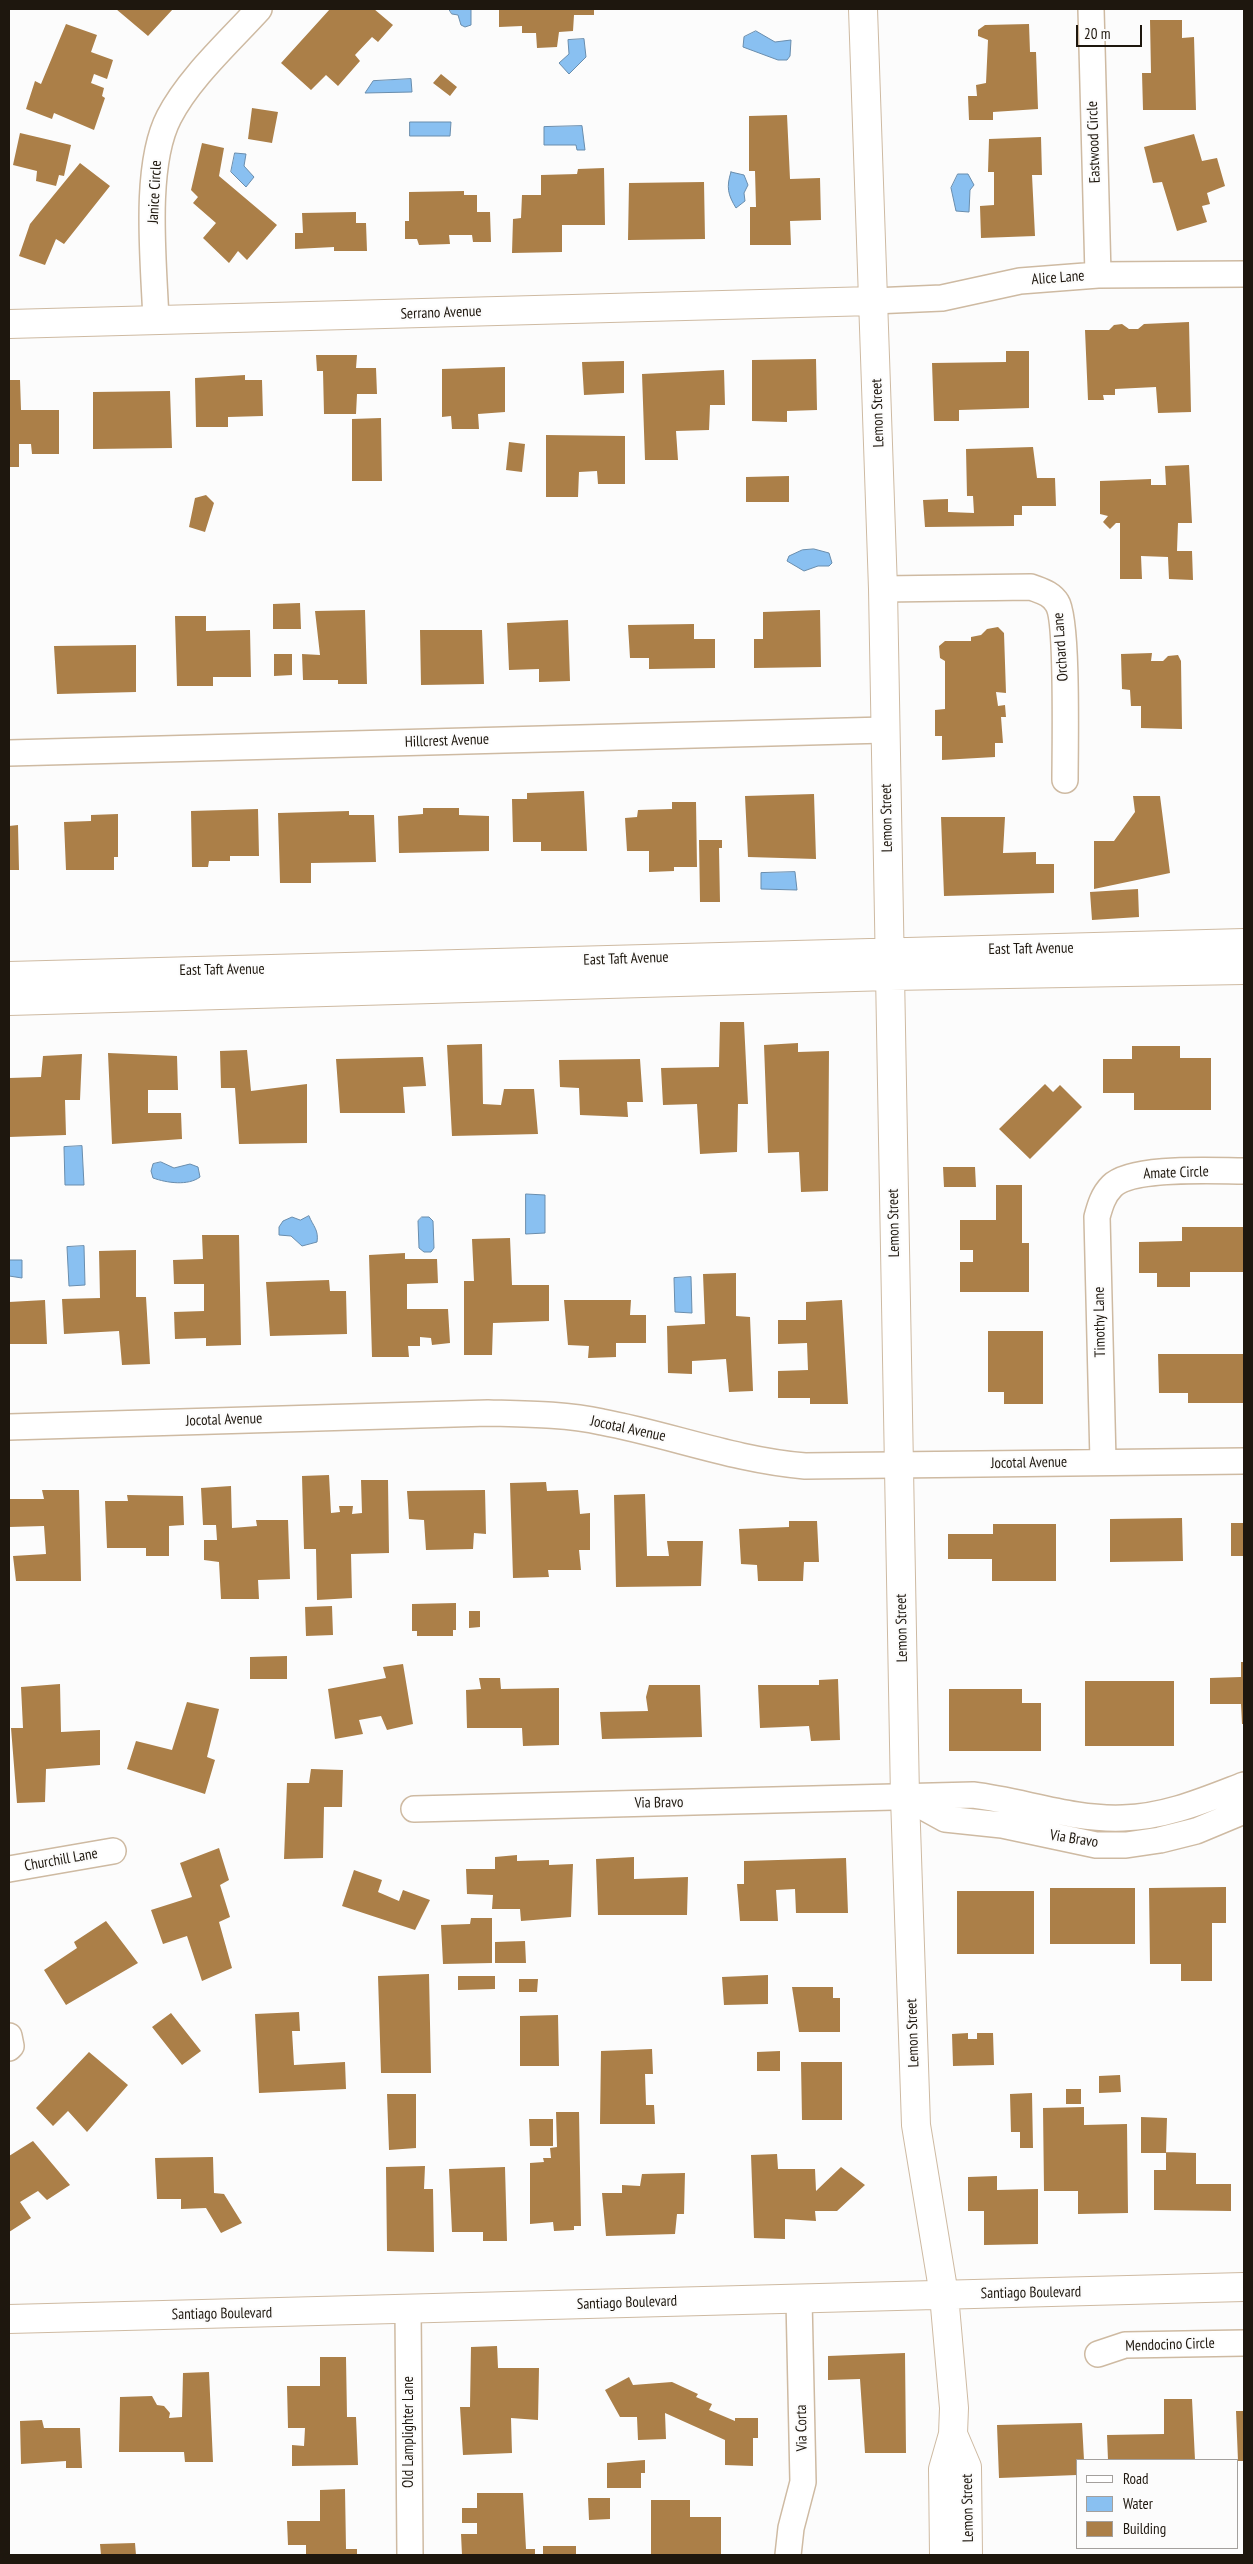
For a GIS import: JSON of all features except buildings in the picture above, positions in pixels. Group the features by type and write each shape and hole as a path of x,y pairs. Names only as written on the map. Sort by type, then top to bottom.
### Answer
{"street":[{"name":"Janice Circle","path":"156,321 152,190 154,166 160,142 168,118 184,92 259,9"},
{"name":"Lemon Street","path":"863,9 883,590 905,1798 916,2125 944,2295 951,2366 953,2434 943,2469 944,2555"},
{"name":"Eastwood Circle","path":"1091,9 1098,275"},
{"name":"Alice Lane","path":"873,301 942,298 1020,281 1098,275 1244,274"},
{"name":"Serrano Avenue","path":"9,324 873,301"},
{"name":"Orchard Lane","path":"883,590 1031,587 1048,593 1058,604 1064,638 1065,780"},
{"name":"Hillcrest Avenue","path":"9,753 886,730"},
{"name":"East Taft Avenue","path":"9,1001 139,985 890,964 1244,943"},
{"name":"East Taft Avenue","path":"890,964 1244,970"},
{"name":"East Taft Avenue","path":"9,976 139,985"},
{"name":"Amate Circle","path":"1111,1186 1122,1178 1142,1173 1244,1171"},
{"name":"Timothy Lane","path":"1104,1461 1097,1217 1102,1201 1111,1186"},
{"name":"Jocotal Avenue","path":"9,1426 488,1413 544,1415 600,1421 662,1435 721,1453 768,1463 805,1466 898,1466 1104,1461 1244,1461"},
{"name":"Via Bravo","path":"414,1809 973,1795 1005,1799 1069,1814 1123,1818 1152,1816 1183,1808 1244,1785"},
{"name":"Via Bravo","path":"905,1798 945,1819 1002,1825 1096,1845 1126,1845 1160,1840 1196,1831 1244,1811"},
{"name":"Churchill Lane","path":"9,1869 113,1851"},
{"path":"9,2036 11,2046 9,2048"},
{"name":"Santiago Boulevard","path":"9,2319 1244,2287"},
{"name":"Via Corta","path":"788,2555 791,2528 803,2482 800,2299"},
{"name":"Old Lamplighter Lane","path":"408,2309 410,2555"},
{"name":"Mendocino Circle","path":"1098,2354 1124,2345 1244,2343"},
{"name":"Lemon Street","path":"953,2434 968,2467 968,2555"}],"water":[{"path":"449,9 471,9 471,25 465,27 461,25 458,15 452,14"},
{"path":"756,31 775,42 791,40 790,56 787,60 778,60 743,47 744,37"},
{"path":"584,39 586,57 569,74 559,63 569,54 568,40"},
{"path":"411,79 412,92 365,93 373,81"},
{"path":"410,122 451,122 450,136 410,136"},
{"path":"582,126 585,150 577,150 576,145 544,145 544,127"},
{"path":"235,153 246,154 244,166 254,177 246,187 231,172"},
{"path":"731,172 744,175 748,185 744,193 745,201 736,208 729,191"},
{"path":"958,174 968,174 974,185 970,190 969,212 956,211 951,188"},
{"path":"814,549 829,553 832,563 829,566 818,566 804,571 787,561 789,556 802,550"},
{"path":"795,872 797,890 761,889 761,873"},
{"path":"82,1146 84,1185 65,1185 64,1147"},
{"path":"161,1162 174,1168 190,1164 198,1167 200,1177 184,1183 153,1178 151,1171 153,1164"},
{"path":"526,1194 545,1195 545,1233 526,1234"},
{"path":"309,1216 316,1231 317,1242 302,1246 291,1236 279,1235 279,1227 283,1221 292,1217 300,1220"},
{"path":"422,1217 429,1217 433,1221 434,1248 431,1252 424,1252 419,1248 418,1221"},
{"path":"84,1246 85,1285 69,1286 67,1247"},
{"path":"9,1260 22,1260 22,1278 9,1276"},
{"path":"691,1277 692,1313 675,1312 674,1278"}]}
